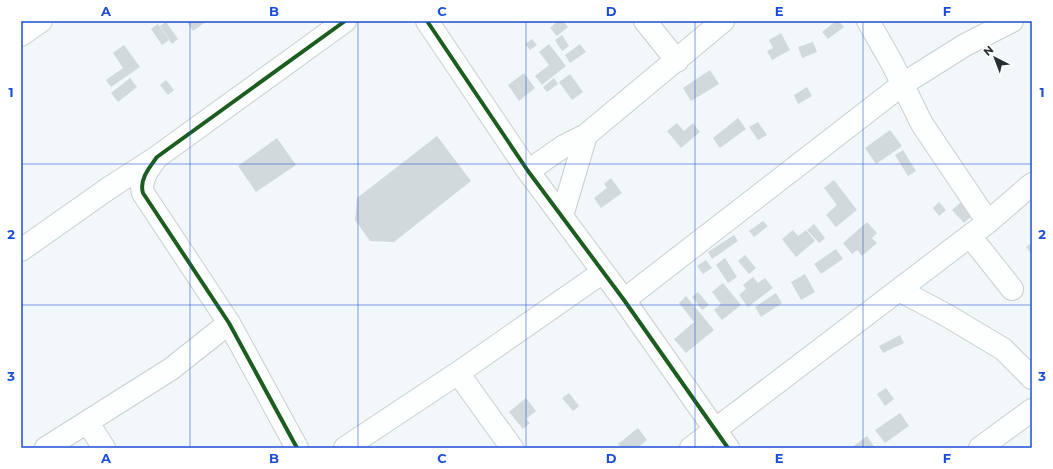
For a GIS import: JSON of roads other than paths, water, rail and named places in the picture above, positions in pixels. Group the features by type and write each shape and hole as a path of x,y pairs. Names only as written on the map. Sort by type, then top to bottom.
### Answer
{"street":[{"path":"21,35 41,21"},
{"path":"21,250 109,188 157,157 345,21"},
{"path":"427,21 528,171 624,300 728,448"},
{"path":"645,21 677,61"},
{"path":"528,171 564,146 586,135 677,61 723,21"},
{"path":"868,21 922,124 988,222"},
{"path":"624,300 902,84 965,45 1012,21"},
{"path":"562,216 586,135"},
{"path":"157,157 145,176 142,187 143,193 229,323 296,448"},
{"path":"691,448 970,236 1032,184"},
{"path":"109,188 131,189 143,193"},
{"path":"970,236 1012,289"},
{"path":"345,448 458,373 602,272"},
{"path":"899,290 946,315 1003,349 1032,378"},
{"path":"46,448 88,423 171,369 229,323"},
{"path":"458,373 512,448"},
{"path":"980,448 1032,410"},
{"path":"88,423 104,448"}]}
